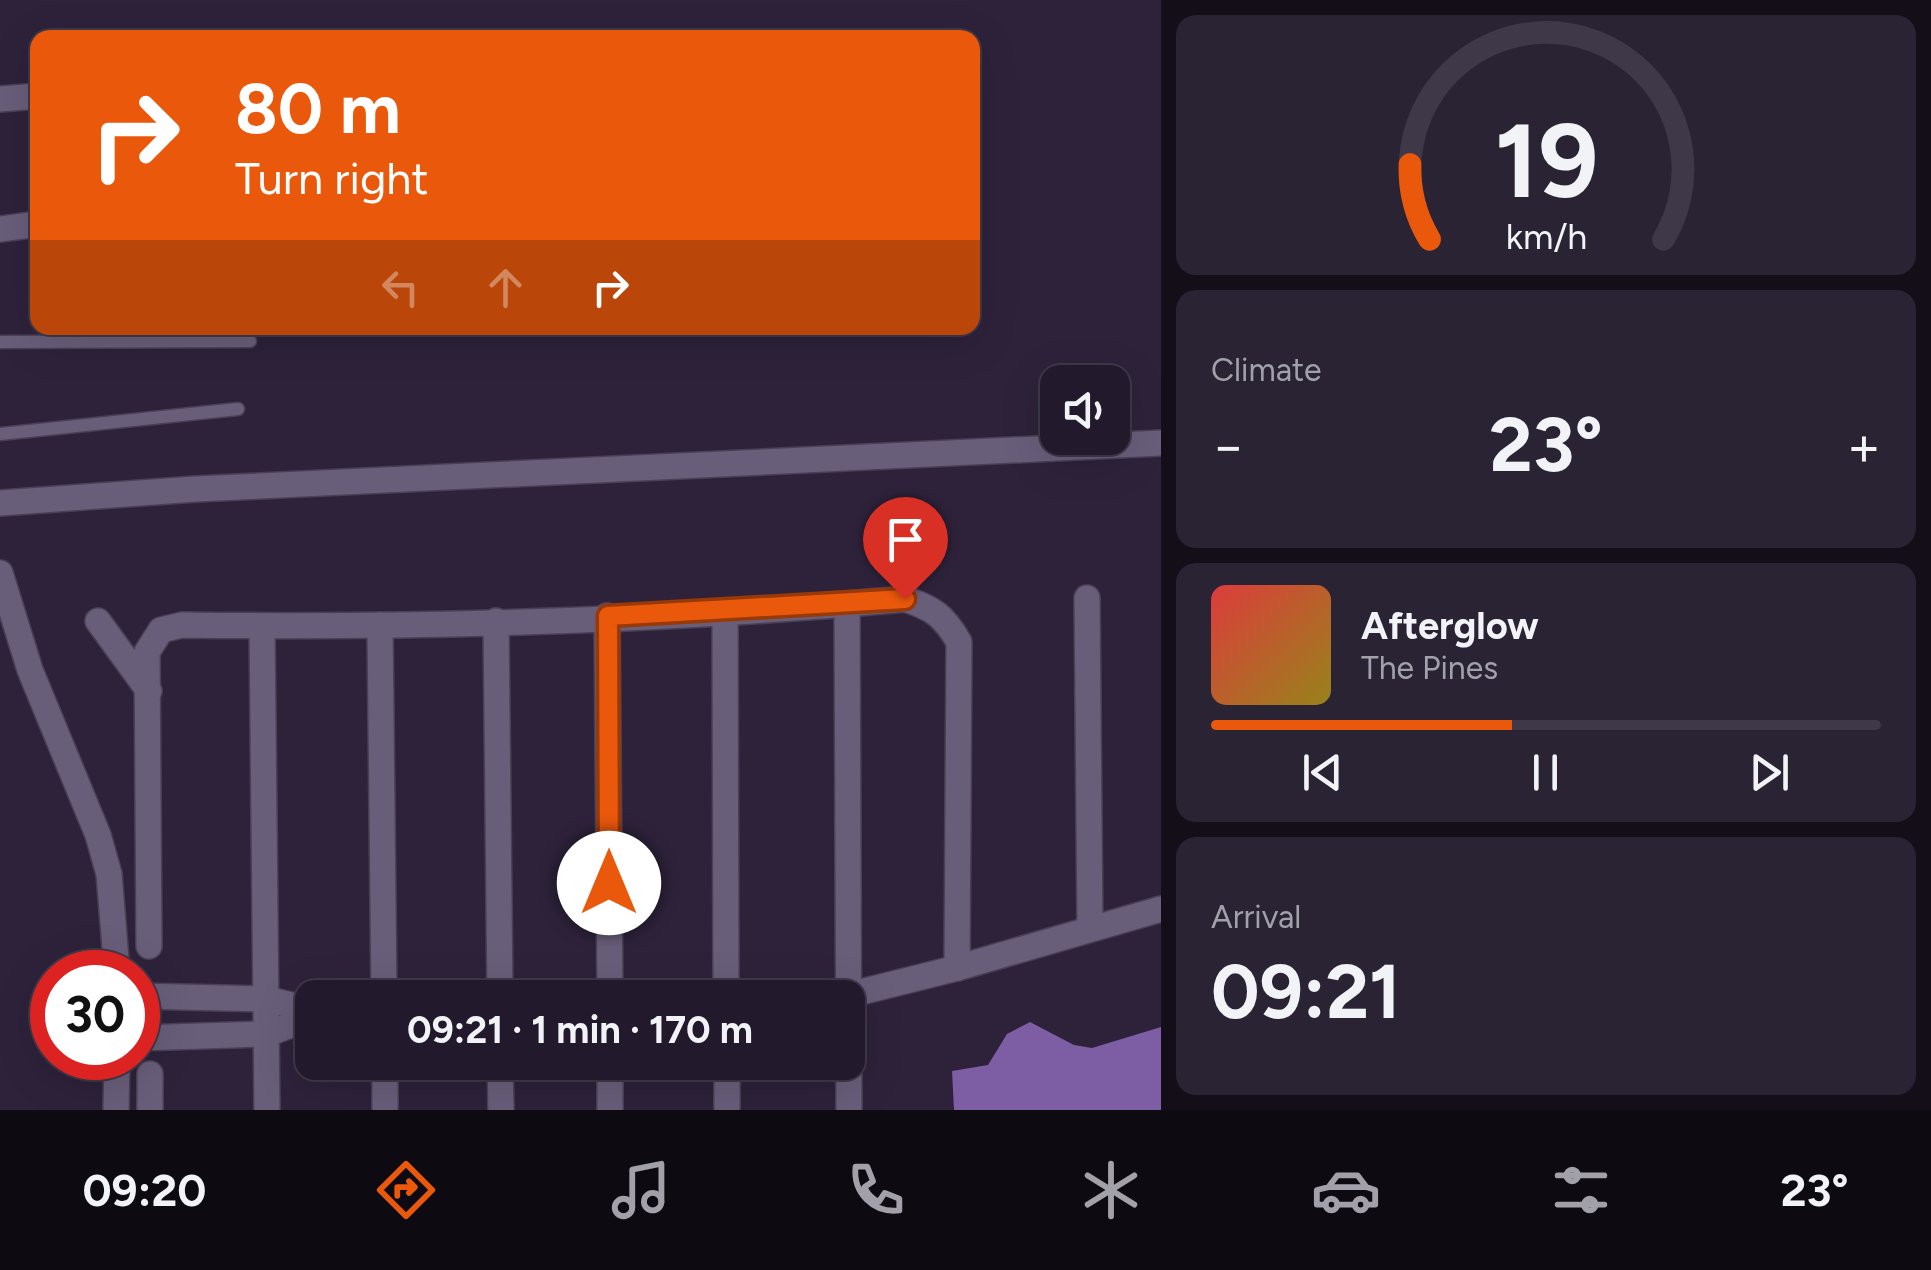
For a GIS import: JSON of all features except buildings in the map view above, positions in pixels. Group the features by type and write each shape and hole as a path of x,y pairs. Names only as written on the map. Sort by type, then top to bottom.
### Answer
{"street":[{"path":"0,98 30,96"},
{"path":"0,230 30,225"},
{"path":"0,503 1161,443"},
{"path":"0,573 30,670 98,834 109,874 115,950"},
{"path":"1087,598 1090,929"},
{"path":"149,946 147,652 161,630 182,626 380,625 725,612 905,599 930,606 945,617 959,642 957,968"},
{"path":"843,980 847,604"},
{"path":"725,612 726,980"},
{"path":"608,616 610,980"},
{"path":"496,620 500,980"},
{"path":"98,622 149,691"},
{"path":"380,625 384,980"},
{"path":"262,626 268,1110"},
{"path":"865,991 1161,909"},
{"path":"160,997 266,999 295,1006"},
{"path":"160,1037 267,1034 295,1024"},
{"path":"116,1110 117,1080"},
{"path":"150,1080 150,1110"},
{"path":"385,1080 385,1110"},
{"path":"500,1080 501,1110"},
{"path":"610,1080 610,1110"},
{"path":"727,1080 727,1110"},
{"path":"847,1080 849,1110"}],"lane":[{"path":"0,342 250,341"},
{"path":"0,434 238,409"}],"shaded area":[{"path":"1030,1022 1074,1045 1092,1048 1161,1027 1161,1110 954,1110 952,1071 988,1065 1007,1034"}],"route":[{"path":"609,883 608,616 905,599"}]}
